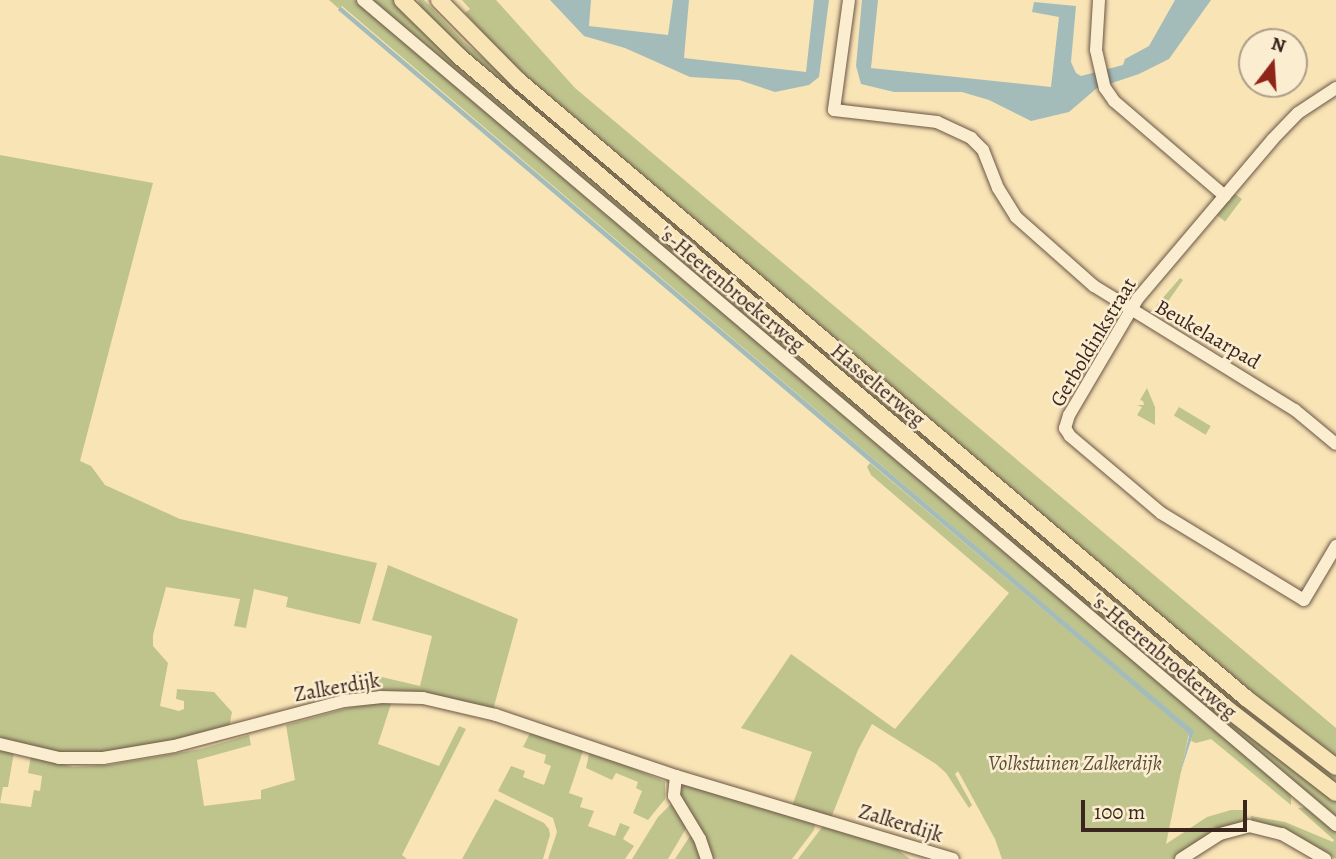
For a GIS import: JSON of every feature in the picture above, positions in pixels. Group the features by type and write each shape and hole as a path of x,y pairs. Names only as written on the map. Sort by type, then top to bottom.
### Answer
{"main road":[{"name":"Hasselterweg","path":"402,0 460,57 1193,680 1291,761 1336,793"},
{"name":"Hasselterweg","path":"439,0 469,34 550,108 1246,698 1336,767"}],"street":[{"name":"'s-Heerenbroekerweg","path":"363,0 1336,825"},
{"name":"Beukelaarpad","path":"849,0 834,110 937,122 971,138 983,150 998,188 1016,217 1094,286 1132,312 1286,404 1336,444"},
{"path":"1099,0 1097,66 1105,88 1114,101 1224,196"},
{"name":"Gerboldinkstraat","path":"1336,88 1298,113 1138,298 1065,428 1070,436 1174,522 1304,600 1336,546"},
{"name":"Zalkerdijk","path":"0,744 59,758 103,758 174,746 344,701 403,697 444,701 496,715 676,776 953,859"},
{"path":"676,776 674,796 700,839 707,859"},
{"path":"1181,859 1220,834 1248,826 1282,834 1325,859"}],"green space":[{"path":"329,0 356,0 1291,793 1291,805 1211,739 1196,743 1191,741 1193,731 342,6 338,8"},
{"path":"369,0 394,0 409,17 1336,800 1336,819"},
{"path":"410,0 415,0 421,7 418,0 424,0 464,42 1236,698 1336,774 1336,786 1281,746 456,46"},
{"path":"462,0 496,0 575,88 1336,728 1336,760 1294,730 518,72 465,13 470,9"},
{"path":"0,155 153,183 80,461 91,466 105,485 180,519 377,563 360,624 286,607 288,597 254,589 246,628 234,626 240,599 166,587 153,635 153,646 168,663 160,706 179,711 184,709 184,701 176,699 177,689 214,692 232,712 229,728 124,752 57,754 0,740"},
{"path":"1234,193 1242,199 1225,221 1217,215"},
{"path":"1180,278 1183,280 1162,310 1156,306"},
{"path":"1147,388 1155,407 1155,425 1137,415 1142,407 1137,405 1144,405 1140,400"},
{"path":"1179,407 1211,426 1206,435 1174,416"},
{"name":"Volkstuinen Zalkerdijk","path":"870,463 1189,733 1166,844 1207,817 1231,810 1246,810 1248,822 1202,840 1174,859 1002,859 995,839 958,771 955,774 972,805 969,808 946,773 936,764 872,724 858,750 831,818 792,806 812,752 741,728 791,654 895,729 1009,593 871,475 867,467"},
{"path":"388,565 518,619 493,710 353,695 356,671 420,686 432,636 372,620"},
{"path":"392,701 378,744 439,766 459,726 466,729 402,855 407,859 0,859 0,803 31,807 34,790 40,791 42,776 28,773 31,756 73,767 109,765 201,749 249,735 251,745 197,760 204,806 261,799 261,790 295,780 286,725 352,707"},
{"path":"530,733 584,748 569,793 583,798 580,807 594,811 588,826 615,836 620,823 630,827 623,839 634,846 625,859 548,859 557,832 553,818 498,791 511,766 525,771 523,777 544,785 551,766 544,763 546,755 523,747"},
{"path":"0,747 14,752 8,787 3,787 0,803"},
{"path":"590,750 665,782 665,799 648,820 633,813 642,791 636,788 638,782 616,773 612,780 586,768"},
{"path":"687,784 815,824 814,830 792,859 712,859 679,799 681,788"},
{"path":"495,799 544,823 549,829 550,835 543,859 462,859"},
{"path":"671,804 688,825 668,859 632,859 658,817"},
{"path":"1308,807 1336,830 1336,859 1318,848 1251,822 1251,816 1285,822 1333,842 1334,840 1298,808"},
{"path":"823,826 897,849 910,859 798,859"},
{"path":"693,835 704,859 675,859 690,836"}],"water":[{"path":"550,0 591,0 589,26 668,35 673,0 689,0 684,58 806,72 814,0 829,0 819,77 809,85 775,92 739,80 690,77 625,48 584,36"},
{"path":"862,0 878,0 871,68 1051,87 1059,17 1032,12 1034,2 1076,6 1071,62 1076,73 1081,76 1123,65 1125,59 1149,46 1175,0 1211,0 1169,59 1139,74 1097,88 1069,112 1031,121 989,100 962,92 894,92 861,84 856,66"},
{"path":"340,6 1194,731 1180,774 1189,736 1187,732 338,10"}]}
